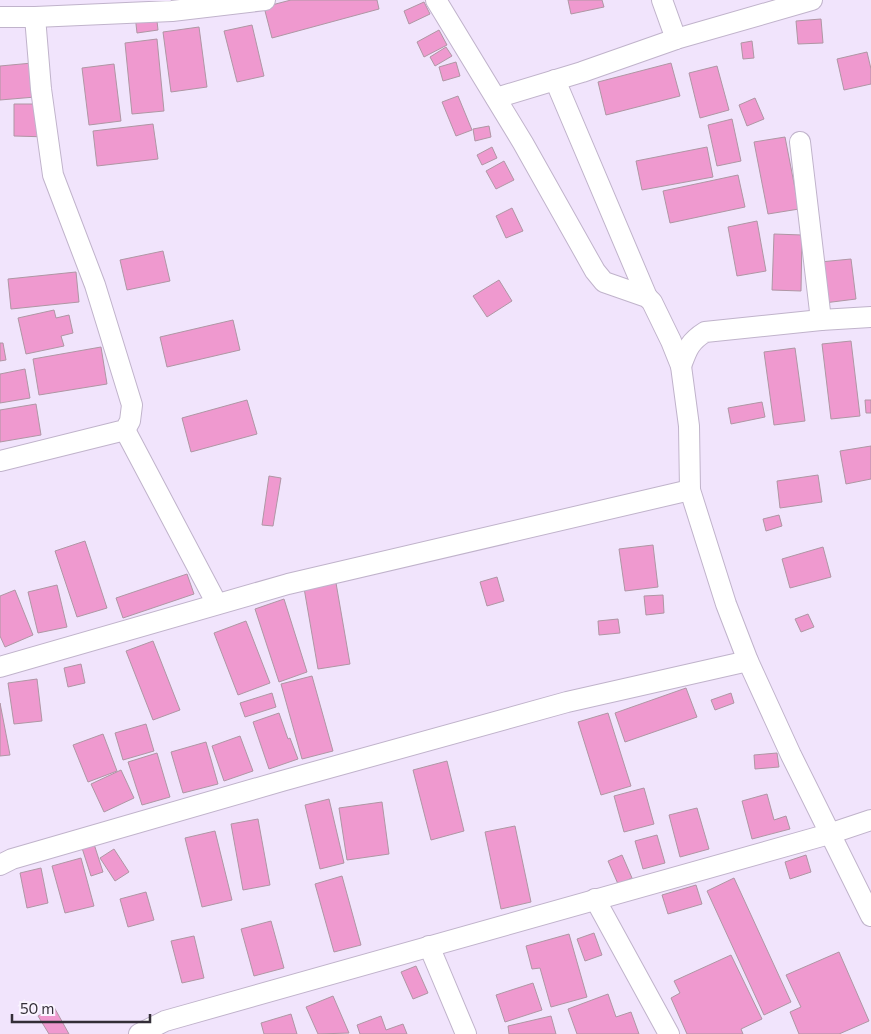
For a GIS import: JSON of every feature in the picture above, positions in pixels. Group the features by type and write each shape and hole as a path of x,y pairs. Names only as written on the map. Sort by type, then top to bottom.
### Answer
{"street":[{"path":"0,16 35,17 170,5 265,0"},
{"path":"436,0 523,143 594,271 604,282 647,297"},
{"path":"662,0 676,39"},
{"path":"496,98 582,72 676,39 812,0"},
{"path":"0,461 125,430 130,421 132,405 95,284 53,176 41,89 35,17"},
{"path":"555,80 647,297 652,302 671,340 681,366 689,426 690,490 726,604 748,661 829,834 871,916"},
{"path":"800,142 822,320"},
{"path":"681,366 688,347 695,338 705,332 871,317"},
{"path":"125,430 217,604"},
{"path":"0,666 288,584 690,490"},
{"path":"0,865 12,859 282,781 567,702 748,661"},
{"path":"139,1034 165,1021 829,834 871,820"},
{"path":"595,899 669,1034"},
{"path":"429,946 466,1034"}],"building":[{"path":"291,0 377,0 379,9 272,38 264,7"},
{"path":"568,0 602,0 604,7 571,14"},
{"path":"424,2 430,14 409,24 404,11"},
{"path":"156,12 158,30 137,33 135,15"},
{"path":"821,19 823,43 798,44 796,21"},
{"path":"252,25 264,76 237,82 224,31"},
{"path":"199,27 207,87 171,92 163,32"},
{"path":"439,30 447,45 424,57 417,42"},
{"path":"157,39 164,111 132,114 125,43"},
{"path":"752,41 754,58 743,59 741,43"},
{"path":"446,47 452,56 435,66 430,57"},
{"path":"867,52 871,69 871,84 844,90 837,59"},
{"path":"43,62 47,96 0,100 0,66"},
{"path":"456,62 460,76 443,81 439,67"},
{"path":"671,63 680,96 606,115 598,82"},
{"path":"114,64 121,121 89,125 82,68"},
{"path":"717,66 729,110 700,118 689,73"},
{"path":"458,96 472,130 456,136 442,102"},
{"path":"755,98 764,119 747,126 739,105"},
{"path":"14,104 48,104 49,137 14,136"},
{"path":"732,119 741,161 717,166 708,125"},
{"path":"153,124 158,159 97,166 93,131"},
{"path":"489,126 491,137 475,141 473,129"},
{"path":"785,137 799,209 768,214 754,142"},
{"path":"492,147 497,158 482,165 477,155"},
{"path":"707,147 713,177 642,190 636,161"},
{"path":"504,161 514,180 496,189 486,171"},
{"path":"738,175 745,207 670,223 663,191"},
{"path":"512,208 523,231 506,238 496,216"},
{"path":"757,221 766,271 737,276 728,227"},
{"path":"774,234 802,235 801,291 772,290"},
{"path":"163,251 170,281 127,290 120,260"},
{"path":"851,259 856,299 824,303 820,262"},
{"path":"76,272 79,302 11,309 8,279"},
{"path":"499,280 512,301 487,317 473,296"},
{"path":"54,310 56,318 69,315 73,333 61,336 64,346 26,354 18,318"},
{"path":"233,320 240,350 167,367 160,337"},
{"path":"851,341 860,416 831,419 822,344"},
{"path":"0,343 3,343 6,360 0,361"},
{"path":"101,347 107,384 39,395 33,359"},
{"path":"795,348 805,421 774,425 764,352"},
{"path":"25,369 30,398 0,403 0,374"},
{"path":"247,400 257,434 191,452 182,418"},
{"path":"865,400 871,400 871,413 866,413"},
{"path":"762,402 765,417 731,424 728,408"},
{"path":"36,404 41,435 0,442 0,410"},
{"path":"871,446 871,479 846,484 840,451"},
{"path":"818,475 822,502 780,508 777,481"},
{"path":"269,476 281,478 273,526 262,525"},
{"path":"779,515 782,526 766,531 763,519"},
{"path":"85,541 107,608 77,617 55,551"},
{"path":"653,545 658,587 625,591 619,549"},
{"path":"823,547 831,577 790,588 782,559"},
{"path":"187,574 194,594 123,618 116,598"},
{"path":"497,577 504,601 487,606 480,582"},
{"path":"336,583 350,664 318,669 304,588"},
{"path":"57,585 67,627 38,633 28,592"},
{"path":"15,590 33,635 5,647 0,636 0,596"},
{"path":"663,595 664,613 646,615 644,596"},
{"path":"284,599 307,672 279,682 255,609"},
{"path":"808,614 814,627 801,632 795,619"},
{"path":"618,619 620,633 599,635 598,621"},
{"path":"246,621 270,683 238,695 214,633"},
{"path":"153,641 180,710 153,720 126,651"},
{"path":"81,664 85,683 68,687 64,668"},
{"path":"312,676 333,751 302,759 281,684"},
{"path":"37,679 42,721 14,724 8,683"},
{"path":"686,688 697,717 625,742 615,713"},
{"path":"272,693 276,707 245,717 240,703"},
{"path":"731,693 734,703 715,710 711,700"},
{"path":"0,703 10,755 0,756"},
{"path":"279,713 288,739 290,738 298,759 269,769 253,722"},
{"path":"608,713 631,786 601,795 578,722"},
{"path":"146,724 154,751 123,760 115,733"},
{"path":"103,734 117,771 88,782 73,745"},
{"path":"240,736 253,771 224,781 212,746"},
{"path":"206,742 218,784 183,793 171,752"},
{"path":"157,753 170,797 142,805 128,762"},
{"path":"777,753 779,767 755,769 754,755"},
{"path":"447,761 464,831 431,840 413,770"},
{"path":"121,770 134,798 104,812 91,784"},
{"path":"644,788 654,824 624,832 614,796"},
{"path":"767,794 774,820 786,816 790,829 752,839 742,801"},
{"path":"329,799 344,863 320,869 305,805"},
{"path":"382,802 389,854 347,860 339,808"},
{"path":"697,808 709,849 680,857 669,815"},
{"path":"258,819 270,885 243,890 231,824"},
{"path":"515,826 531,902 501,909 485,832"},
{"path":"215,831 232,900 202,907 185,838"},
{"path":"657,835 665,863 643,869 635,841"},
{"path":"94,844 103,872 91,876 82,848"},
{"path":"114,849 129,872 115,881 100,858"},
{"path":"622,855 632,878 618,884 608,861"},
{"path":"806,855 811,872 790,879 785,862"},
{"path":"81,858 94,906 65,913 52,866"},
{"path":"41,868 48,903 27,908 20,873"},
{"path":"342,876 361,945 334,952 315,884"},
{"path":"734,878 791,1002 764,1015 707,891"},
{"path":"696,885 702,904 668,914 662,895"},
{"path":"146,892 154,920 128,927 120,899"},
{"path":"271,921 284,968 254,976 241,929"},
{"path":"594,933 602,955 585,961 577,939"},
{"path":"569,934 587,997 551,1007 540,968 532,969 526,946"},
{"path":"194,936 204,978 182,983 171,941"},
{"path":"839,952 869,1021 839,1034 799,1034 790,1012 801,1007 786,975"},
{"path":"731,955 762,1019 741,1029 743,1034 687,1034 671,998 680,993 674,981"},
{"path":"416,966 428,993 413,999 401,972"},
{"path":"533,983 542,1010 505,1022 496,995"},
{"path":"608,994 616,1017 631,1012 639,1034 577,1034 568,1009"},
{"path":"333,996 349,1033 318,1034 306,1007"},
{"path":"54,1007 69,1034 49,1034 38,1016"},
{"path":"291,1014 297,1034 264,1034 261,1023"},
{"path":"381,1016 386,1030 403,1024 407,1034 360,1034 357,1025"},
{"path":"551,1016 556,1034 509,1034 508,1026"}]}
